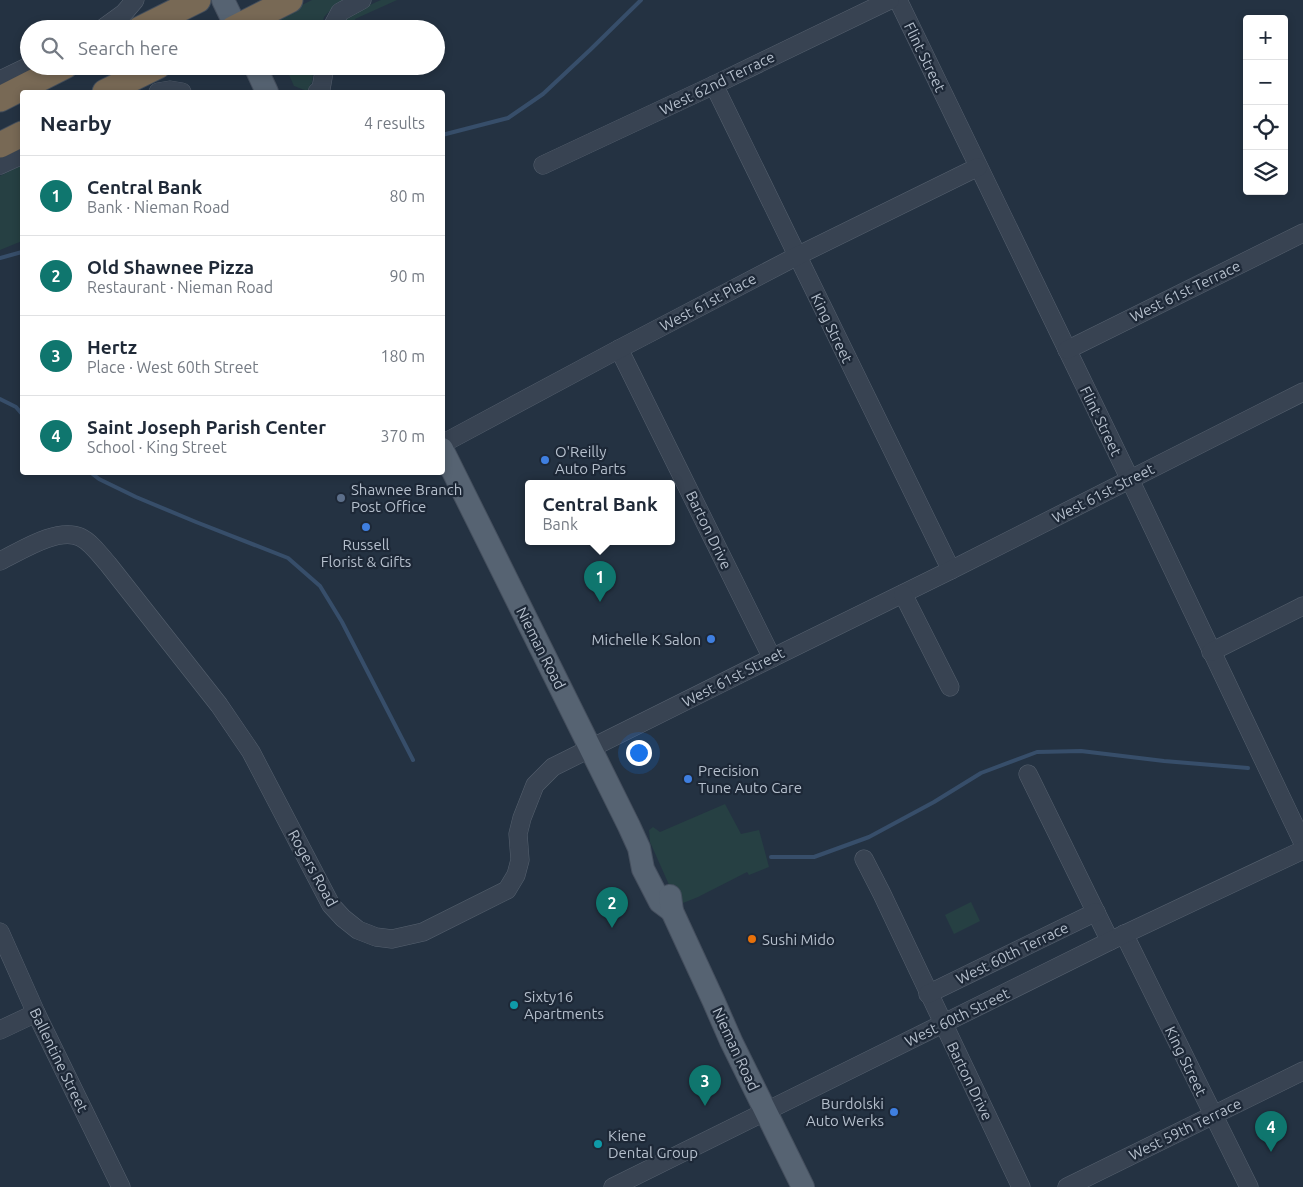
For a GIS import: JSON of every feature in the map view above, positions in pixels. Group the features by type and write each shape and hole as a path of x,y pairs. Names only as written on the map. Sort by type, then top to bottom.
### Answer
{"highway":[{"path":"158,20 198,0"},
{"path":"251,20 290,0"},
{"path":"0,98 47,75"},
{"path":"109,90 140,75"},
{"path":"0,145 20,135"}],"main road":[{"path":"223,0 232,20"},
{"path":"259,75 266,90"},
{"name":"Nieman Road","path":"445,455 638,848 643,869 660,902 672,911 731,1041 803,1187"}],"street":[{"path":"114,20 124,13 135,0"},
{"path":"336,20 340,12 362,0"},
{"name":"West 62nd Terrace","path":"544,165 714,86 890,0"},
{"name":"Flint Street","path":"898,0 1130,479 1303,843"},
{"path":"0,80 20,70"},
{"path":"320,90 324,75"},
{"name":"King Street","path":"714,86 951,570"},
{"path":"0,165 20,156"},
{"name":"West 61st Place","path":"445,442 797,256 978,168"},
{"name":"West 61st Terrace","path":"1067,350 1303,233"},
{"name":"Barton Drive","path":"619,349 772,658"},
{"name":"West 61st Street","path":"590,749 951,570 1303,392"},
{"name":"Rogers Road","path":"0,561 43,540 59,535 80,537 88,543 108,564 219,706 251,752 330,905 342,918 358,930 376,937 392,939 424,932 507,890 516,875 520,860 518,834 535,785 553,767 590,749"},
{"path":"903,594 950,687"},
{"path":"1211,652 1303,606"},
{"name":"King Street","path":"1028,774 1096,912 1117,938 1214,1116 1249,1187"},
{"name":"West 60th Street","path":"613,1187 1117,938 1303,850"},
{"name":"Barton Drive","path":"864,859 1021,1187"},
{"name":"West 60th Terrace","path":"928,994 1096,912"},
{"name":"Ballentine Street","path":"0,932 36,1013 121,1187"},
{"path":"0,1030 36,1013"},
{"name":"West 59th Terrace","path":"1067,1187 1303,1071"}],"green space":[{"path":"312,0 343,0 337,3 323,20 280,20 284,14"},
{"path":"381,0 397,0 355,20 345,20 363,8"},
{"path":"289,75 313,75 312,82 308,90 294,86"},
{"path":"20,166 20,242 0,250 0,176"},
{"path":"725,804 741,834 759,830 769,867 749,875 747,872 678,905 650,842 649,830 653,827 660,832"},
{"path":"971,902 980,921 954,934 945,915"}],"waterway":[{"path":"445,134 508,118 543,94 641,0"},
{"path":"0,258 20,253"},
{"path":"0,399 16,407 20,412"},
{"path":"94,475 136,497 288,558 320,586 342,622 413,760"},
{"path":"771,857 814,857 869,837 934,802 981,773 1037,752 1081,751 1164,761 1248,768"}],"place":[{"name":"O'Reilly Auto Parts","path":"545,460"},
{"name":"Shawnee Branch Post Office","path":"341,498"},
{"name":"Russell Florist & Gifts","path":"366,527"},
{"name":"Central Bank","path":"600,602"},
{"name":"Michelle K Salon","path":"711,639"},
{"name":"Precision Tune Auto Care","path":"688,779"},
{"name":"Old Shawnee Pizza","path":"612,928"},
{"name":"Sushi Mido","path":"752,939"},
{"name":"Sixty16 Apartments","path":"514,1005"},
{"name":"Hertz","path":"705,1106"},
{"name":"Burdolski Auto Werks","path":"894,1112"},
{"name":"Kiene Dental Group","path":"598,1144"},
{"name":"Saint Joseph Parish Center","path":"1271,1152"}]}
